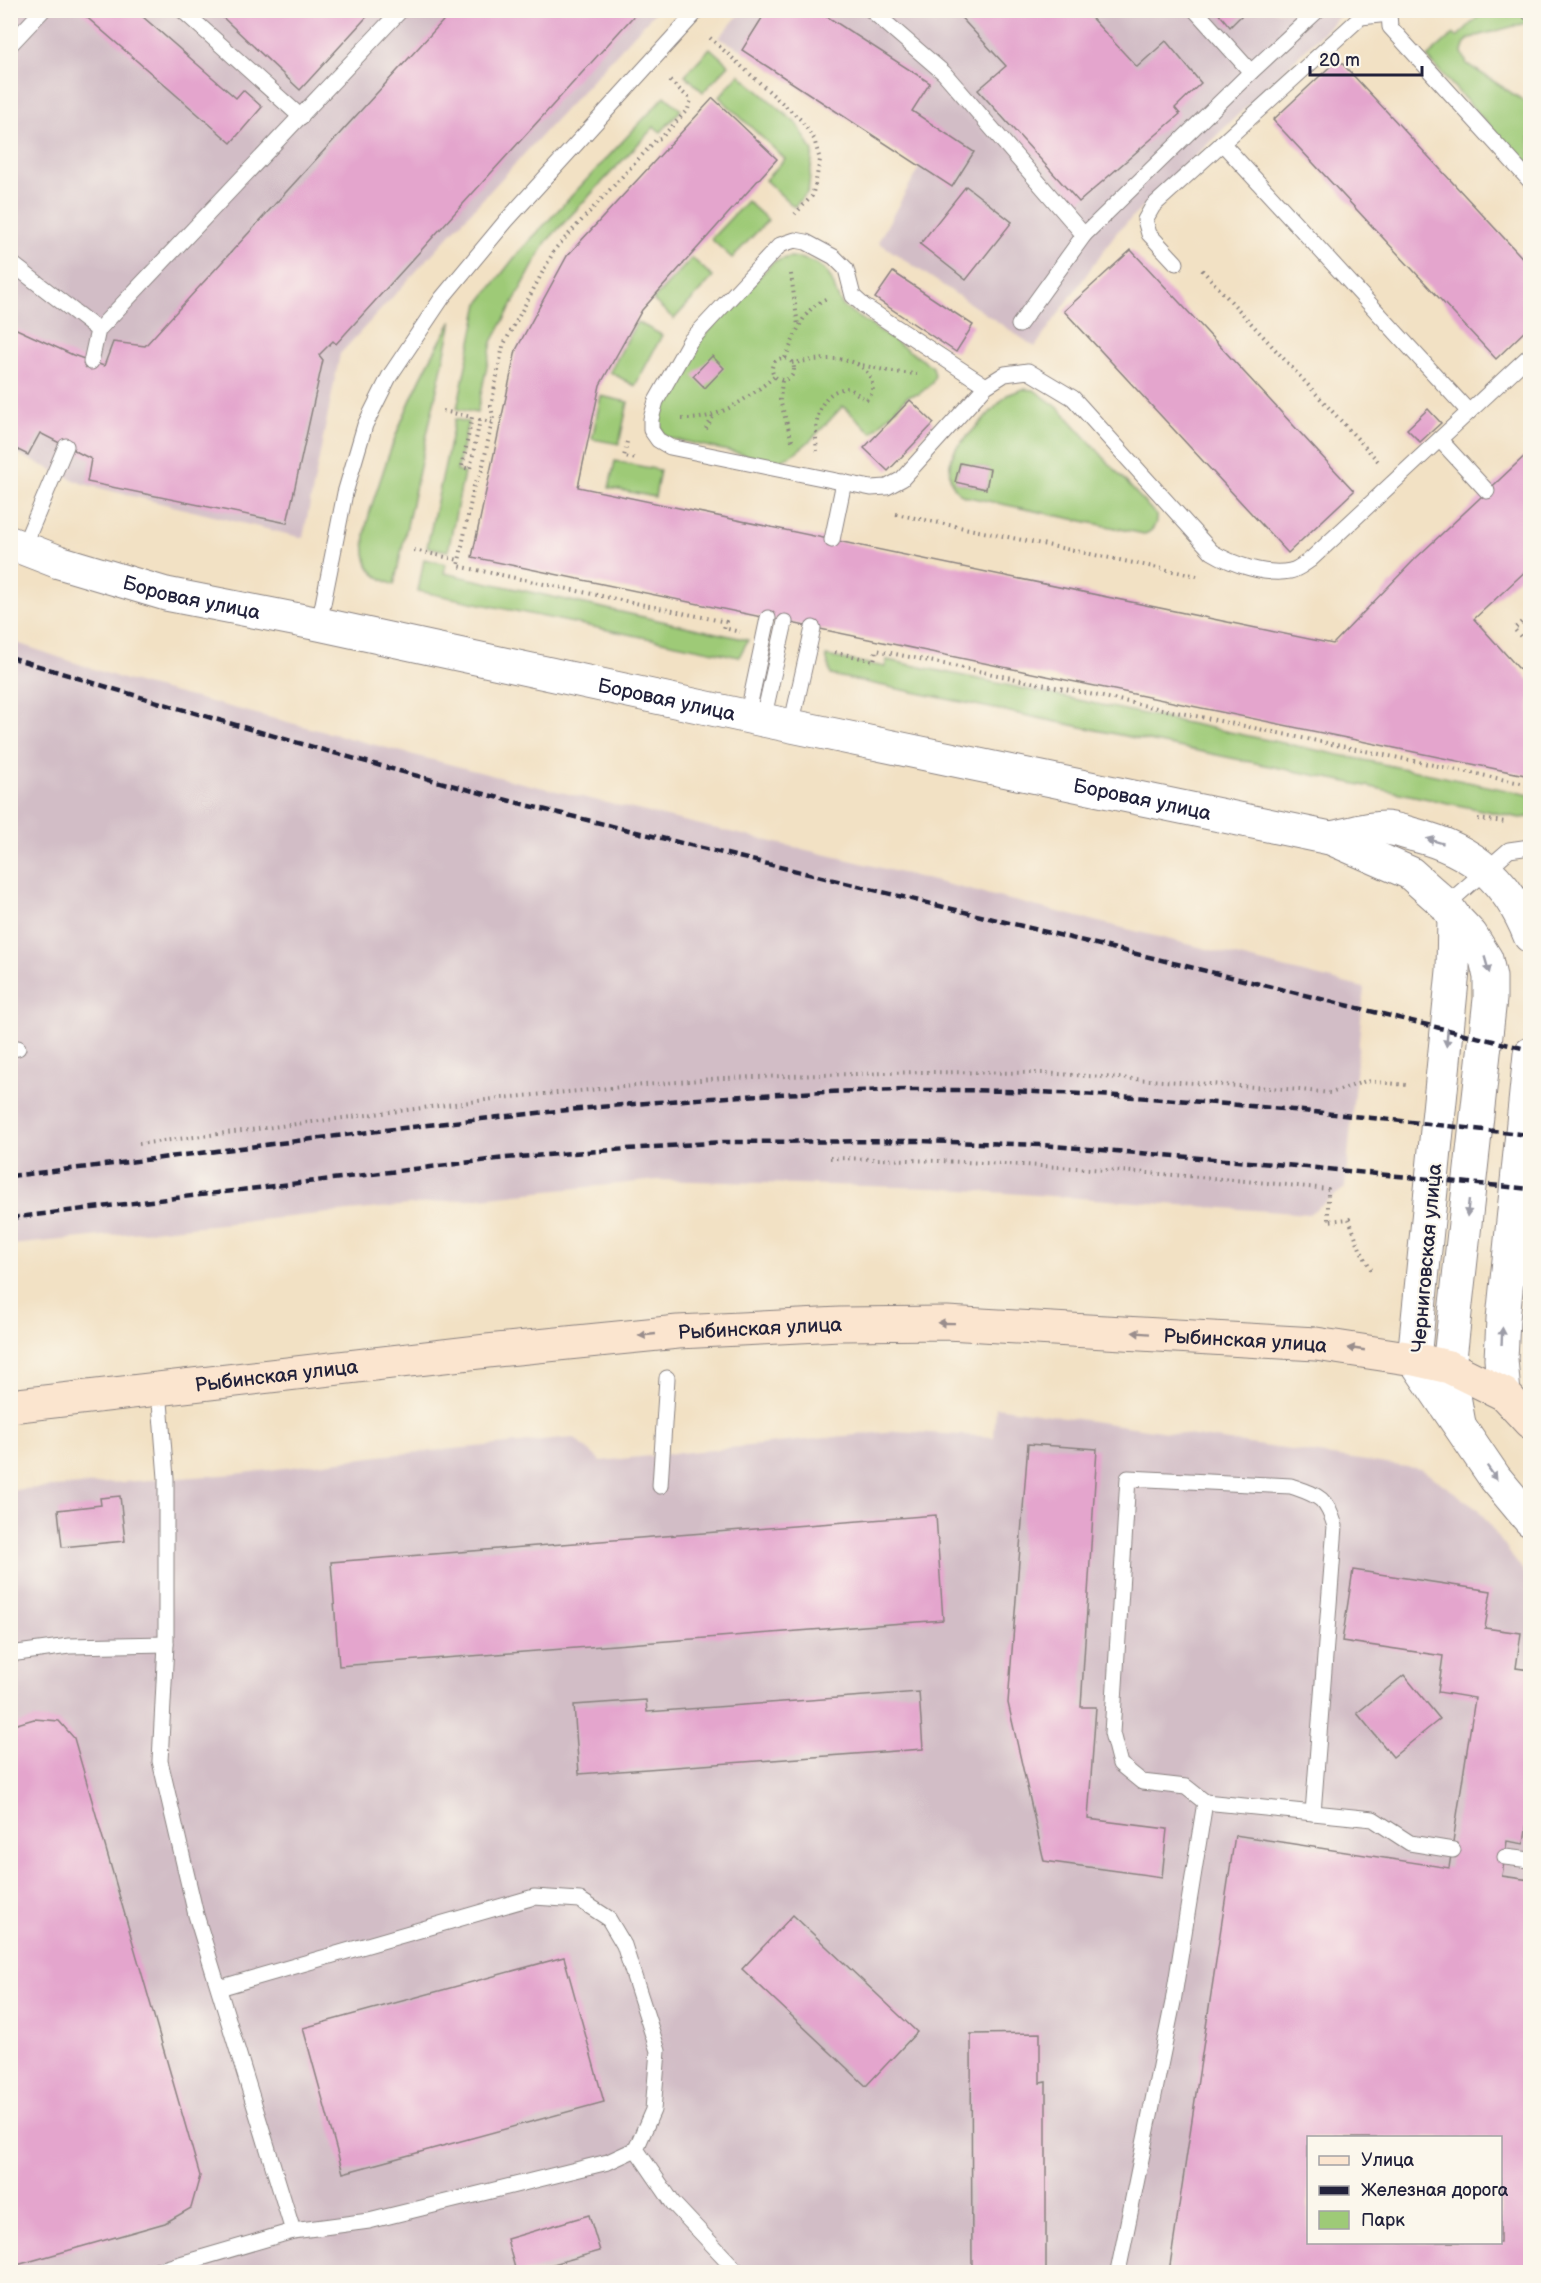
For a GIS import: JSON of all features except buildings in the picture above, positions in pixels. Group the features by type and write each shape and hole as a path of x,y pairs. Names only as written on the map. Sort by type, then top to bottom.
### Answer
{"main road":[{"name":"Рыбинская улица","path":"10,1406 487,1351 678,1332 840,1324 947,1323 1316,1344 1414,1359 1449,1367 1504,1395"},
{"path":"1504,1395 1530,1422"}],"street":[{"name":"Боровая улица","path":"16,545 90,572 166,594 319,624 767,721 1330,838 1410,873 1471,934 1486,959 1490,977 1490,999 1474,1153"},
{"name":"Боровая улица","path":"1330,838 1385,828 1440,841 1460,850 1486,869 1520,911 1530,936"},
{"name":"Черниговская улица","path":"1450,911 1453,971 1437,1150 1414,1359 1495,1479 1530,1520"},
{"path":"1504,1395 1501,1359 1503,1319 1530,1054"},
{"name":"Черниговская улица","path":"1459,1424 1449,1367 1474,1153"}],"lane":[{"path":"10,45 43,10"},
{"path":"182,10 301,117"},
{"path":"91,362 98,330 401,10"},
{"path":"319,624 345,494 365,424 389,377 442,298 506,221 698,10"},
{"path":"871,10 944,73 1084,235"},
{"path":"1195,10 1251,72"},
{"path":"1019,325 1084,235 1318,10"},
{"path":"1176,264 1149,234 1145,220 1153,206 1361,17 1390,12 1390,27 1530,181"},
{"path":"1222,143 1469,412"},
{"path":"986,386 864,306 853,296 846,269 834,257 806,242 795,240 780,245 690,341 656,401 651,430 658,440 670,447 871,488 887,487 902,479 986,386 1005,374 1028,371 1073,398 1212,552 1232,564 1275,572 1292,571 1311,560 1530,355"},
{"path":"10,262 98,330"},
{"path":"1440,440 1487,491"},
{"path":"16,545 66,446"},
{"path":"832,540 844,482"},
{"path":"767,721 768,618"},
{"path":"767,721 785,622"},
{"path":"767,721 813,628"},
{"path":"1450,911 1486,869 1509,850 1530,847"},
{"path":"660,1486 667,1378"},
{"path":"159,1389 166,1478 166,1644 159,1761 196,1915 293,2231"},
{"path":"1314,1813 1335,1526 1329,1506 1313,1494 1291,1486 1128,1478 1112,1733 1120,1764 1142,1782 1186,1787 1205,1802 1373,1819 1410,1843 1453,1850"},
{"path":"10,1654 69,1646 166,1644"},
{"path":"1118,2272 1173,2002 1205,1802"},
{"path":"1505,1857 1530,1860"},
{"path":"153,2272 293,2231 369,2222 608,2162 636,2149 653,2110 658,2051 624,1945 608,1918 580,1900 534,1897 219,1988"},
{"path":"636,2149 673,2203 738,2272"}],"path":[{"path":"710,38 801,120 814,139 820,160 815,185 812,196 793,216"},
{"path":"670,81 692,100 688,110 661,138 657,138 555,249 503,346 491,406 492,422 482,470 474,486 458,566 726,622 724,628 737,631"},
{"path":"1199,267 1395,480"},
{"path":"785,358 798,326 811,307 827,298 853,296"},
{"path":"785,358 792,363 794,371 790,378 782,381 774,377 771,370 778,359 785,358"},
{"path":"792,363 837,358 904,374 960,369"},
{"path":"819,477 815,427 822,405 832,394 844,388 853,390 866,400 873,391 871,380 856,364"},
{"path":"651,426 668,420 690,420 717,414 739,403 774,377"},
{"path":"782,381 780,400 785,423"},
{"path":"444,411 472,417 462,467 470,469 480,420 492,422"},
{"path":"414,550 459,560"},
{"path":"1530,614 1514,629 1530,647"},
{"path":"844,654 874,661 876,650 1530,785"},
{"path":"1476,819 1510,822"},
{"path":"139,1144 501,1098 722,1078 829,1073 1043,1073 1300,1089 1331,1093 1366,1082 1417,1086"},
{"path":"830,1158 1040,1165 1176,1174 1328,1189 1328,1221 1349,1219 1360,1249 1372,1271"}],"shaded area":[{"path":"743,10 1345,11 1116,233 1035,347 878,242 920,166 742,50 719,38"},
{"path":"10,11 656,11 340,354 303,538 83,484 11,451"},
{"path":"11,641 126,680 514,781 853,861 1364,988 1345,1188 1309,1214 936,1188 658,1180 11,1245"},
{"path":"996,1407 1421,1469 1477,1508 1530,1581 1530,2272 11,2272 10,1490 236,1474 388,1455 574,1438 601,1461 895,1431 994,1437"}],"green space":[{"path":"1520,11 1527,18 1526,23 1470,38 1465,43 1462,52 1467,64 1530,105 1530,171 1427,57 1453,34 1457,37 1479,16 1476,12"},
{"path":"710,48 729,65 703,92 685,75"},
{"path":"739,74 798,125 813,152 808,192 794,207 765,180 785,159 719,97"},
{"path":"665,96 681,110 661,132 654,127 546,242 492,342 477,413 457,409 479,303 518,253"},
{"path":"747,201 768,220 732,258 711,239"},
{"path":"789,257 811,261 822,268 831,279 844,307 933,367 935,375 932,383 919,394 908,396 872,433 843,406 803,447 784,459 774,461 664,435 658,420 661,402 692,349 773,262"},
{"path":"692,258 713,277 674,319 653,300"},
{"path":"452,321 394,585 378,576 369,567 365,552 367,521 387,460 420,379"},
{"path":"637,322 662,335 635,386 610,372"},
{"path":"1023,389 1034,390 1060,409 1156,515 1152,529 1144,534 964,496 958,491 953,486 950,473 951,460 957,447 1007,395","holes":["960,463 989,469 986,489 956,482"]},
{"path":"601,396 628,402 619,444 592,439"},
{"path":"455,419 468,422 457,471 464,473 448,551 427,547"},
{"path":"615,461 660,470 655,497 609,488"},
{"path":"424,559 446,564 444,573 748,640 739,657 418,591"},
{"path":"826,656 885,667 887,660 1530,795 1530,817 1520,818 831,675"}],"railway":[{"path":"10,657 139,697 530,806 1530,1050"},
{"path":"10,1176 577,1109 805,1093 995,1091 1148,1098 1530,1135"},
{"path":"10,1218 505,1158 723,1142 920,1141 1041,1145 1286,1165 1530,1189"}]}
